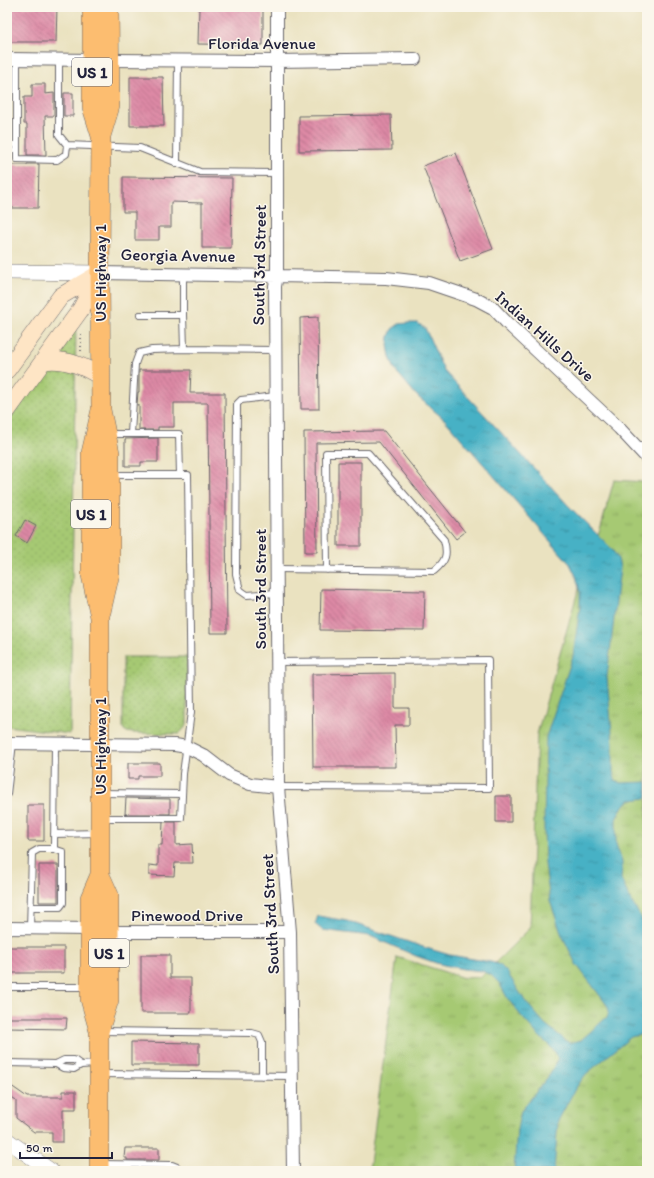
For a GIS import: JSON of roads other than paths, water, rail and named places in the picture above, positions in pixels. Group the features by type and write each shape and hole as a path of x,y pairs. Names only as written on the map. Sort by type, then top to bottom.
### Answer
{"main road":[{"name":"US Highway 1","path":"92,7 100,60"},
{"name":"US Highway 1","path":"100,617 110,573 110,453 101,410 101,141 92,107 109,7"},
{"path":"7,411 81,309 100,273"},
{"path":"8,366 62,296 100,273"},
{"path":"44,361 55,360 77,365 101,377"},
{"name":"US Highway 1","path":"99,1168 99,1031 90,999 90,898 100,875 100,617 91,575 91,454 101,410"},
{"name":"US Highway 1","path":"99,1031 109,1000 109,895 100,875"}],"street":[{"name":"South 3rd Street","path":"277,7 277,276 275,286 275,350 278,788 290,932 292,1171"},
{"name":"Florida Avenue","path":"12,59 277,61 415,59"},
{"name":"Georgia Avenue","path":"7,272 277,276"},
{"name":"Indian Hills Drive","path":"277,276 386,278 429,284 476,299 493,308 619,428 647,458"},
{"path":"10,743 174,745 188,748 203,755 229,775 250,784 278,788"},
{"path":"7,928 90,929"},
{"name":"Pinewood Drive","path":"109,932 290,932"},
{"path":"7,1140 51,1171"}],"lane":[{"path":"12,59 17,159 57,160 66,154 67,145 59,134 59,60"},
{"path":"177,164 178,60"},
{"path":"67,145 101,141 140,148 200,172 277,173"},
{"path":"183,274 184,349"},
{"path":"140,315 183,315"},
{"path":"131,434 135,364 139,353 152,350 184,349 275,350"},
{"path":"276,396 241,400 237,404 236,574 240,590 247,595 277,593"},
{"path":"106,434 179,434 180,475"},
{"path":"277,569 327,570 434,571 443,563 447,551 444,540 368,454 326,454 327,570"},
{"path":"54,834 100,826 180,818 183,774 188,748 192,712 188,475 110,475"},
{"path":"277,662 488,660 489,788 278,788"},
{"path":"7,794 10,743"},
{"path":"54,849 55,744"},
{"path":"100,793 182,794"},
{"path":"30,929 32,853 39,849 54,849 63,852 63,902 60,907 31,907"},
{"path":"7,987 90,987"},
{"path":"99,1031 252,1033 259,1035 262,1042 262,1076"},
{"path":"7,1063 56,1064 64,1068 74,1069 81,1065 99,1069 292,1076"},
{"path":"99,1168 172,1165 177,1167 178,1171"}],"water":[{"path":"417,323 425,328 444,371 567,504 612,549 618,559 620,568 607,677 613,744 613,772 616,781 621,783 647,782 647,798 630,800 623,806 616,819 616,844 622,862 621,879 630,899 647,928 647,1033 631,1037 586,1074 575,1089 558,1121 554,1171 514,1171 517,1129 521,1111 548,1077 558,1059 550,1046 538,1035 508,999 499,983 491,975 482,971 439,964 416,956 370,936 322,930 315,924 318,916 347,921 450,955 500,965 507,972 525,1001 545,1024 569,1043 581,1040 607,1017 609,1011 607,1005 576,964 561,933 550,901 545,864 544,827 546,737 573,656 580,607 580,592 576,576 570,564 445,420 417,396 395,370 390,357 388,345 389,337 392,329 399,324"}]}
